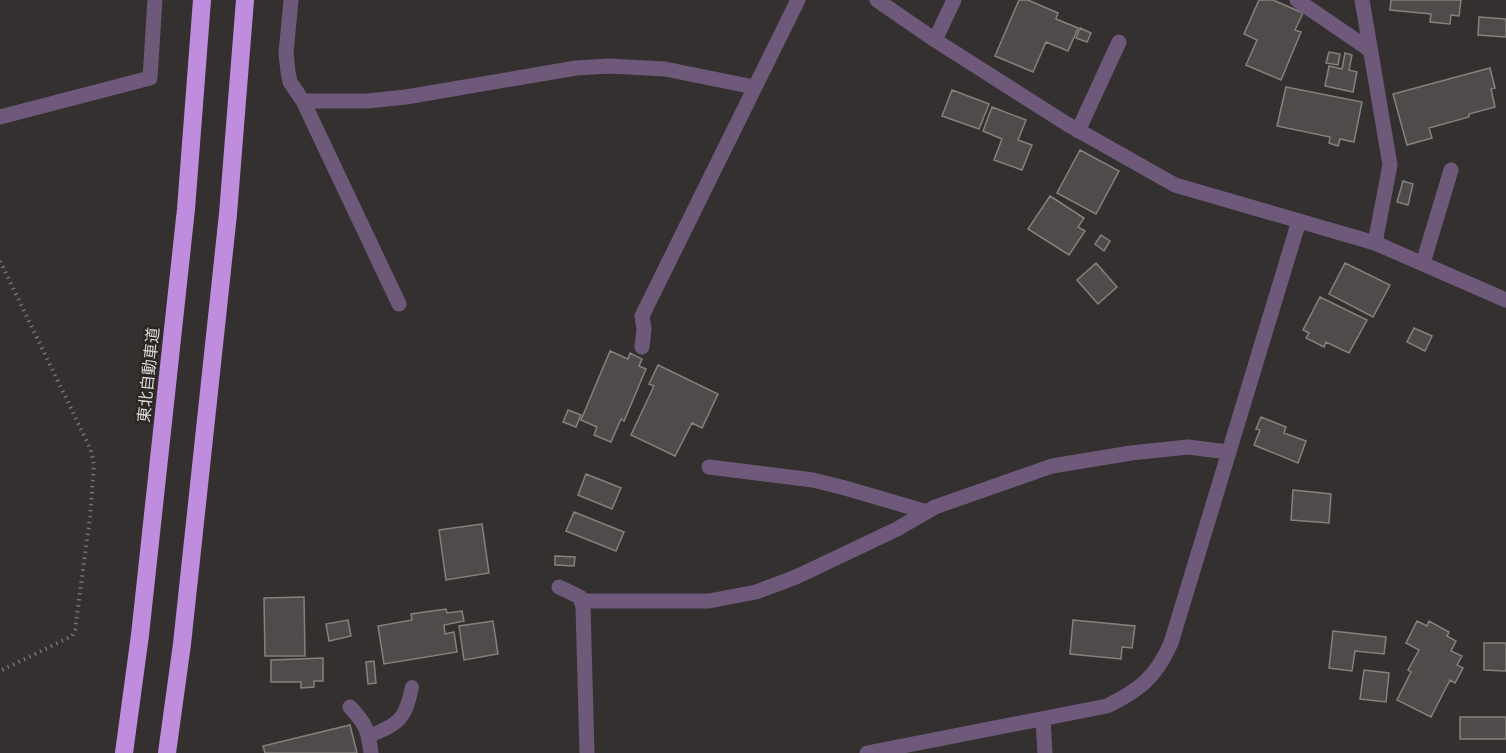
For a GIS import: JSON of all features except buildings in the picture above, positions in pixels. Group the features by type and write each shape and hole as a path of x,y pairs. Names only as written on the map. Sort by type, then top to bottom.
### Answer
{"highway":[{"name":"東北自動車道","path":"124,753 140,635 185,221 202,0"},
{"path":"167,753 182,644 227,226 245,0"}],"street":[{"path":"0,117 150,78 155,0"},
{"path":"291,0 286,53 290,82 303,101 399,304"},
{"path":"642,347 644,329 642,316 798,0"},
{"path":"877,0 935,40 1078,131 1175,185 1375,243 1506,300"},
{"path":"935,40 954,0"},
{"path":"1297,0 1370,50"},
{"path":"1362,0 1390,165 1375,243"},
{"path":"1078,131 1119,42"},
{"path":"303,101 368,101 406,97 576,68 609,66 665,69 754,87"},
{"path":"1423,263 1451,170"},
{"path":"867,753 1107,706 1129,695 1149,679 1164,660 1172,643 1299,221"},
{"path":"581,601 709,601 756,592 796,577 897,529 945,503 1052,466 1131,453 1188,447 1228,452"},
{"path":"709,467 813,480 927,512"},
{"path":"559,587 580,597 581,601 587,753"},
{"path":"350,706 363,721 369,736 371,753"},
{"path":"1043,719 1045,753"}],"lane":[{"path":"369,736 389,728 404,715 412,687"}],"path":[{"path":"0,261 91,450 94,465 90,517 75,630 72,636 0,671"}]}
